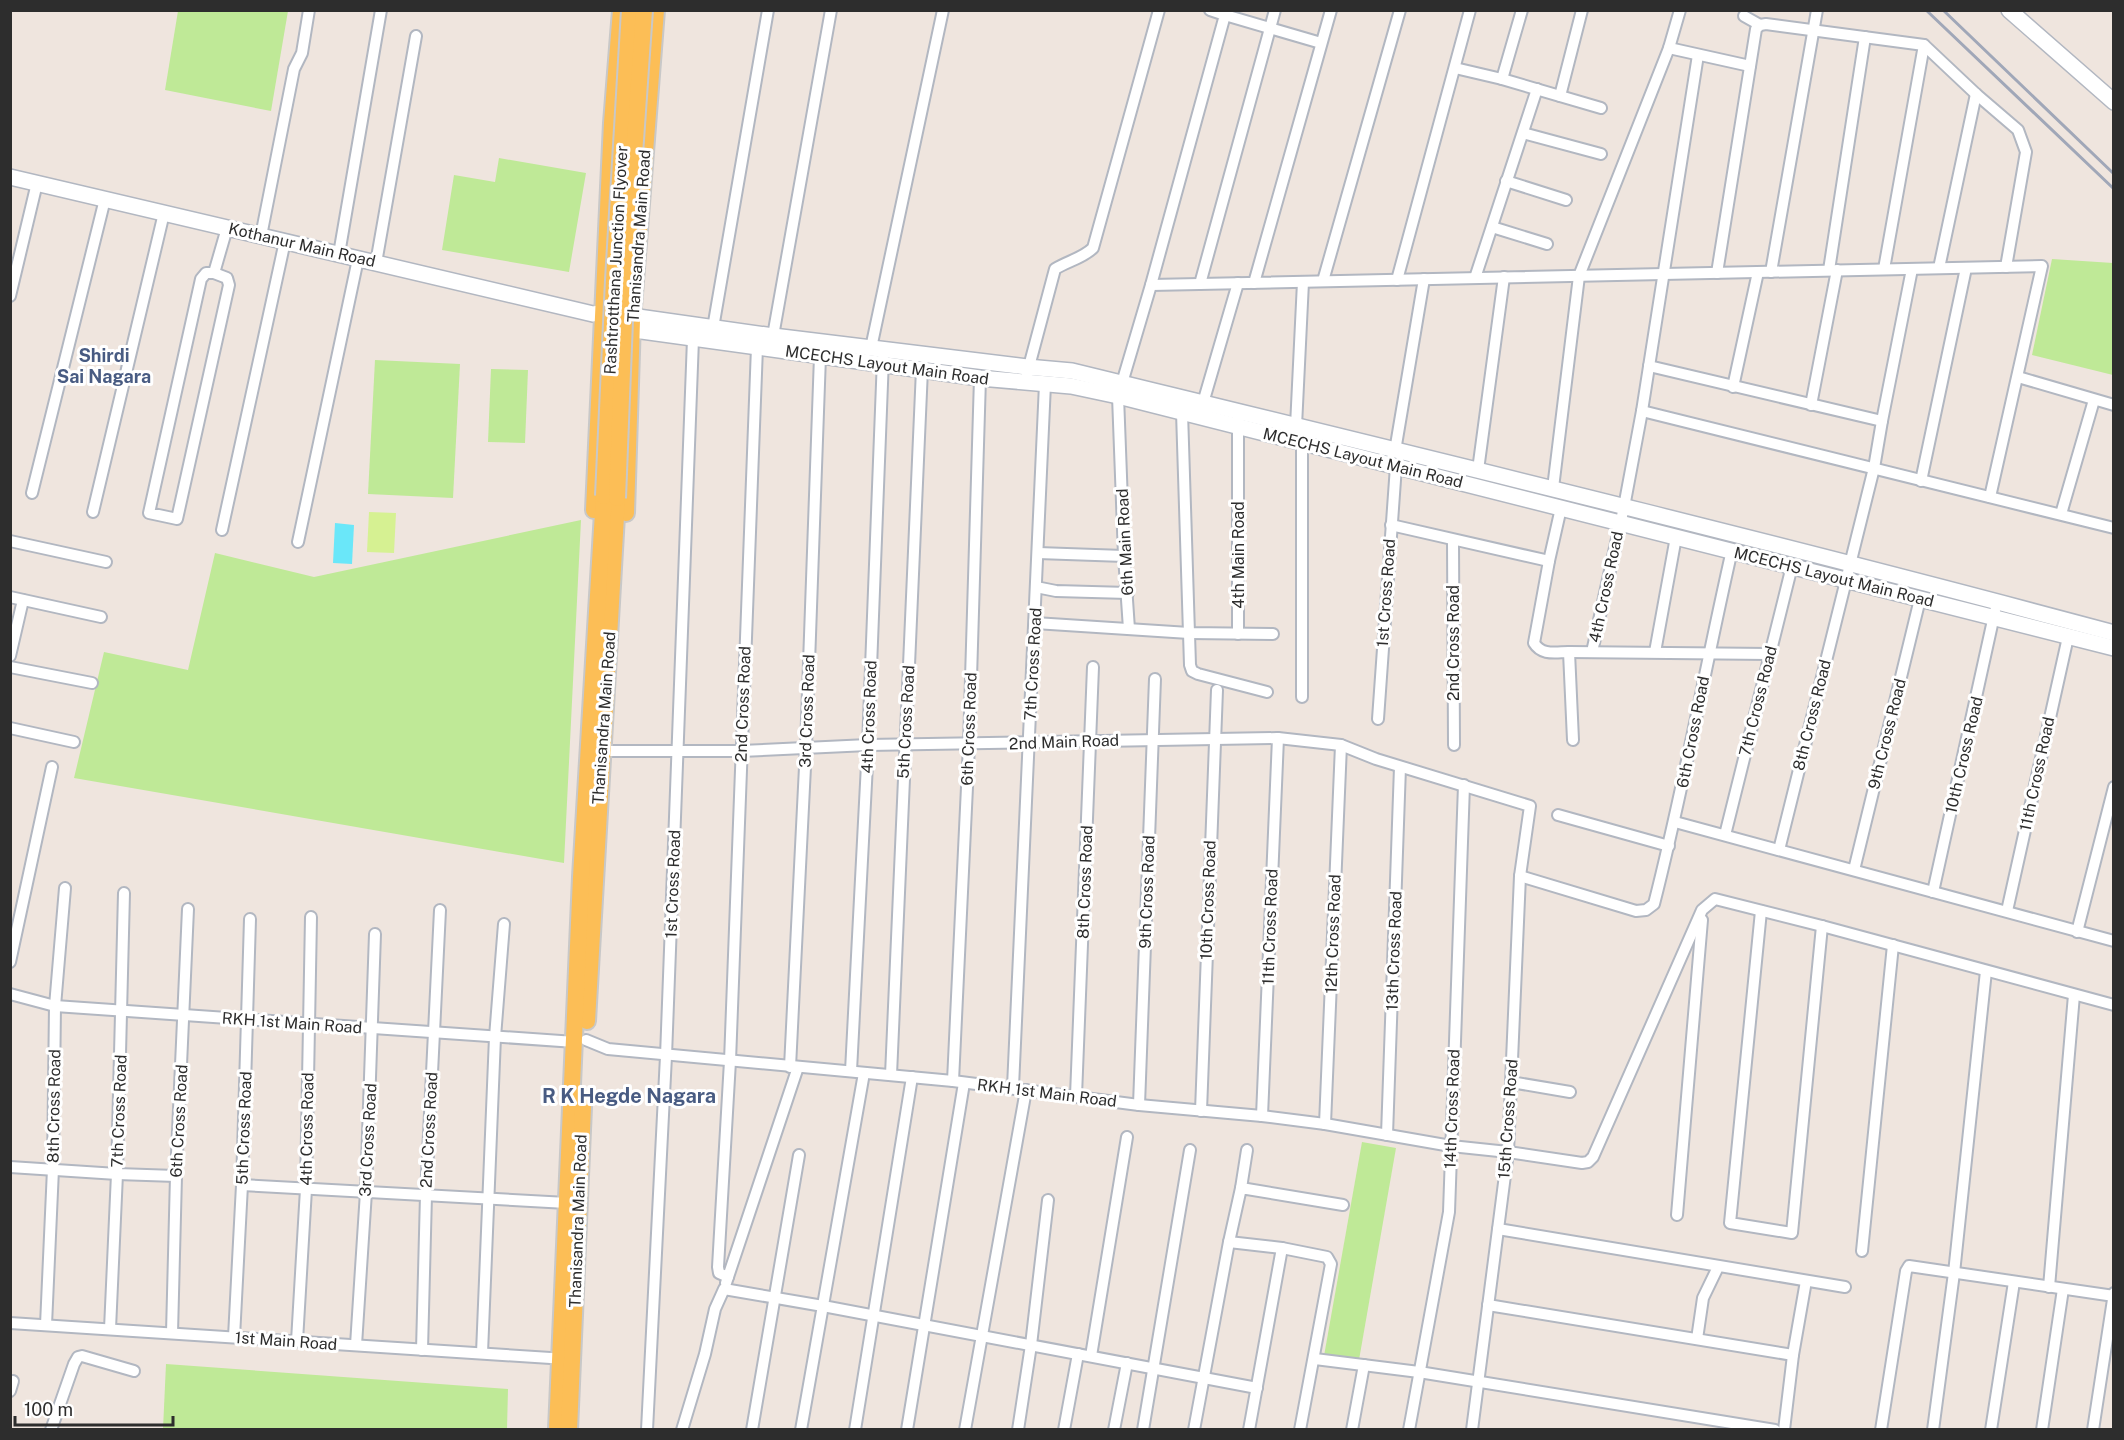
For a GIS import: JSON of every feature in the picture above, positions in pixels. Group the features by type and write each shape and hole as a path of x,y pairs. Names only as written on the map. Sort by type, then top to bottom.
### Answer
{"main road":[{"path":"2009,10 2114,102"},
{"path":"624,13 651,14"},
{"name":"Thanisandra Main Road","path":"609,537 594,528 600,317 612,123 624,13"},
{"name":"Rashtrotthana Junction Flyover","path":"609,537 614,280 624,13"},
{"name":"Thanisandra Main Road","path":"609,537 625,530 636,322 634,294 651,14"},
{"name":"Rashtrotthana Junction Flyover","path":"609,537 626,270 651,14"},
{"name":"Kothanur Main Road","path":"10,177 600,317"},
{"name":"MCECHS Layout Main Road","path":"600,317 713,328 879,354 1072,371 1182,412 1296,426 1396,459 1562,508 1622,514 1848,573 1997,602 2114,633"},
{"name":"MCECHS Layout Main Road","path":"636,322 693,339 820,356 879,354 922,369 980,378 1120,389 1203,404 1238,420 1302,443 1478,470 1553,488 1676,537 1792,566 1848,573 1920,599 2114,648"},
{"name":"Thanisandra Main Road","path":"557,1430 566,1359 595,751 609,537"},
{"name":"Thanisandra Main Road","path":"569,1430 566,1359 567,1203 580,1040"}],"street":[{"path":"261,236 294,69 302,53 309,10"},
{"path":"339,254 381,10"},
{"path":"713,328 768,10"},
{"path":"773,336 831,10"},
{"name":"4th Cross Road","path":"851,1071 868,745 879,354 943,10"},
{"path":"1026,383 1027,367 1055,269 1067,261 1086,255 1093,248 1160,10"},
{"path":"1210,10 1321,43"},
{"path":"1200,284 1275,10"},
{"path":"1254,283 1331,10"},
{"path":"1323,281 1400,10"},
{"path":"1397,280 1470,10"},
{"path":"1502,79 1522,10"},
{"path":"1560,96 1582,10"},
{"path":"1553,488 1579,276 1669,48 1680,10"},
{"path":"1770,272 1817,10"},
{"name":"6th Main Road","path":"1129,629 1124,556 1120,389 1152,285 1225,15"},
{"path":"1744,16 1761,24 1924,45 2018,130 2026,152 2006,267"},
{"path":"1717,273 1756,29 1761,24"},
{"path":"376,263 416,36"},
{"path":"1811,405 1833,270 1865,37"},
{"path":"1884,269 1924,45"},
{"path":"1669,48 1750,66"},
{"name":"4th Cross Road","path":"1592,652 1642,411 1698,55"},
{"path":"1455,68 1502,79 1601,108"},
{"path":"1475,278 1537,89"},
{"path":"1939,268 1976,94"},
{"path":"1522,133 1601,154"},
{"path":"1506,181 1566,200"},
{"path":"10,296 37,183"},
{"path":"32,493 105,200"},
{"path":"93,512 164,213"},
{"path":"1492,227 1547,244"},
{"path":"214,273 227,228"},
{"path":"222,530 285,241"},
{"path":"298,542 358,259"},
{"path":"1152,285 2042,266 1990,497"},
{"path":"1921,481 1966,268"},
{"name":"8th Cross Road","path":"1779,850 1874,468 1912,269"},
{"path":"1733,387 1758,272"},
{"path":"206,273 214,273 227,278 229,285 177,519 149,513 201,279 206,273"},
{"path":"1478,470 1504,278"},
{"name":"1st Cross Road","path":"1378,719 1396,459 1424,279"},
{"path":"1296,426 1303,282"},
{"path":"1203,404 1238,283"},
{"name":"1st Cross Road","path":"647,1430 666,1056 693,339"},
{"name":"2nd Cross Road","path":"728,1277 719,1273 718,1267 730,1061 757,347"},
{"name":"3rd Cross Road","path":"682,1430 705,1354 715,1309 728,1277 794,1067 820,356"},
{"path":"1649,366 1882,421"},
{"name":"5th Cross Road","path":"891,1075 922,369"},
{"path":"2018,377 2114,405"},
{"name":"6th Cross Road","path":"907,1430 958,1082 980,378"},
{"name":"7th Cross Road","path":"1013,1087 1045,384"},
{"path":"2061,514 2094,400"},
{"path":"1642,411 2114,528"},
{"path":"1182,412 1190,665 1192,670 1198,674 1267,692"},
{"name":"4th Main Road","path":"1238,420 1238,634"},
{"path":"1302,443 1302,697"},
{"path":"1562,508 1549,561 1534,643 1538,649 1545,652 1769,654"},
{"path":"1391,525 1549,561"},
{"path":"1654,652 1676,537"},
{"name":"2nd Cross Road","path":"1453,540 1454,745"},
{"path":"10,541 106,562"},
{"name":"6th Cross Road","path":"1520,876 1636,911 1646,910 1654,904 1675,822 1731,550"},
{"path":"1038,553 1124,556"},
{"name":"7th Cross Road","path":"1725,835 1792,566"},
{"path":"1036,587 1056,591 1128,593"},
{"path":"10,597 101,617"},
{"name":"9th Cross Road","path":"1854,870 1920,599"},
{"path":"10,656 13,636 24,600"},
{"name":"10th Cross Road","path":"1933,892 1997,602"},
{"path":"1035,623 1189,633 1273,634"},
{"name":"11th Cross Road","path":"2007,912 2068,637"},
{"path":"1569,652 1573,740"},
{"path":"10,667 92,683"},
{"name":"8th Cross Road","path":"1076,1096 1093,668"},
{"name":"9th Cross Road","path":"1139,1105 1155,679"},
{"name":"10th Cross Road","path":"1200,1111 1217,690"},
{"path":"10,728 74,742"},
{"name":"2nd Main Road","path":"595,751 741,751 868,745 1278,738 1341,745 1400,767 1530,807"},
{"name":"11th Cross Road","path":"1262,1116 1278,738"},
{"name":"12th Cross Road","path":"1325,1124 1341,745"},
{"path":"1340,761 1364,755"},
{"path":"10,962 52,767"},
{"name":"13th Cross Road","path":"1387,1135 1400,767"},
{"name":"14th Cross Road","path":"1409,1430 1449,1212 1464,785"},
{"path":"2077,932 2114,787"},
{"name":"15th Cross Road","path":"1472,1430 1508,1152 1520,876 1530,807"},
{"path":"1558,815 1669,846"},
{"path":"1675,822 2114,941"},
{"name":"8th Cross Road","path":"46,1325 55,1006 65,888"},
{"name":"7th Cross Road","path":"110,1329 117,1174 124,893"},
{"path":"1677,1215 1702,910 1714,899 2114,1005"},
{"name":"6th Cross Road","path":"172,1333 176,1176 189,909"},
{"name":"2nd Cross Road","path":"422,1350 426,1195 440,910"},
{"name":"RKH 1st Main Road","path":"10,994 55,1006 495,1037 580,1040 608,1049 666,1056 1013,1087 1139,1105 1262,1116 1325,1124 1451,1146 1582,1163 1588,1162 1593,1157 1702,910"},
{"path":"1761,911 1730,1223 1792,1233 1822,926"},
{"name":"4th Cross Road","path":"297,1341 306,1189 311,916"},
{"name":"5th Cross Road","path":"234,1337 242,1185 250,919"},
{"path":"482,1353 495,1037 504,924"},
{"name":"3rd Cross Road","path":"356,1345 366,1192 375,934"},
{"path":"1862,1251 1893,945"},
{"path":"1934,1430 1954,1273 1986,971"},
{"path":"2049,1287 2074,994"},
{"path":"801,1430 864,1073"},
{"path":"855,1430 912,1077"},
{"path":"1511,1082 1570,1092"},
{"path":"965,1430 1026,1090"},
{"path":"1091,1356 1127,1137"},
{"path":"1143,1430 1190,1150"},
{"path":"1194,1430 1241,1188 1246,1150"},
{"path":"752,1430 799,1155"},
{"path":"10,1167 176,1176"},
{"path":"242,1185 567,1203"},
{"path":"1241,1188 1343,1205"},
{"path":"1018,1430 1031,1345 1048,1200"},
{"path":"1498,1229 1845,1287"},
{"path":"1229,1242 1282,1248 1327,1257 1330,1261 1315,1359 1300,1430"},
{"path":"1249,1430 1282,1248"},
{"path":"1881,1430 1906,1271 1909,1266 2113,1295 2093,1430"},
{"path":"1697,1339 1703,1298 1718,1267"},
{"path":"1784,1430 1793,1355 1806,1281"},
{"path":"1991,1430 2014,1282"},
{"path":"724,1289 1257,1388"},
{"path":"2042,1430 2063,1289"},
{"path":"1488,1305 1793,1355"},
{"name":"1st Main Road","path":"10,1323 566,1359"},
{"path":"1064,1430 1078,1354"},
{"path":"51,1430 78,1357 82,1356 134,1371"},
{"path":"1315,1359 1419,1372 1775,1430"},
{"path":"1114,1430 1127,1363"},
{"path":"1352,1430 1364,1365"}],"green space":[{"path":"178,11 288,11 271,111 165,90"},
{"path":"499,158 586,173 569,272 442,250 454,175 495,182"},
{"path":"2052,259 2113,263 2113,375 2032,355"},
{"path":"375,360 460,364 453,498 368,494"},
{"path":"491,369 528,370 525,443 488,442"},
{"path":"369,512 396,513 394,553 367,552"},
{"path":"581,520 564,863 74,778 104,652 188,670 215,553 314,577"},
{"path":"1362,1142 1396,1148 1359,1360 1324,1356"},
{"path":"166,1364 508,1389 507,1429 163,1429"}],"water":[{"path":"335,523 354,525 352,564 333,563"}],"railway":[{"path":"1926,10 2114,189"},
{"path":"1943,10 2114,174"}],"district":[{"name":"Shirdi Sai Nagara","path":"104,365"},
{"name":"R K Hegde Nagara","path":"629,1096"}]}
